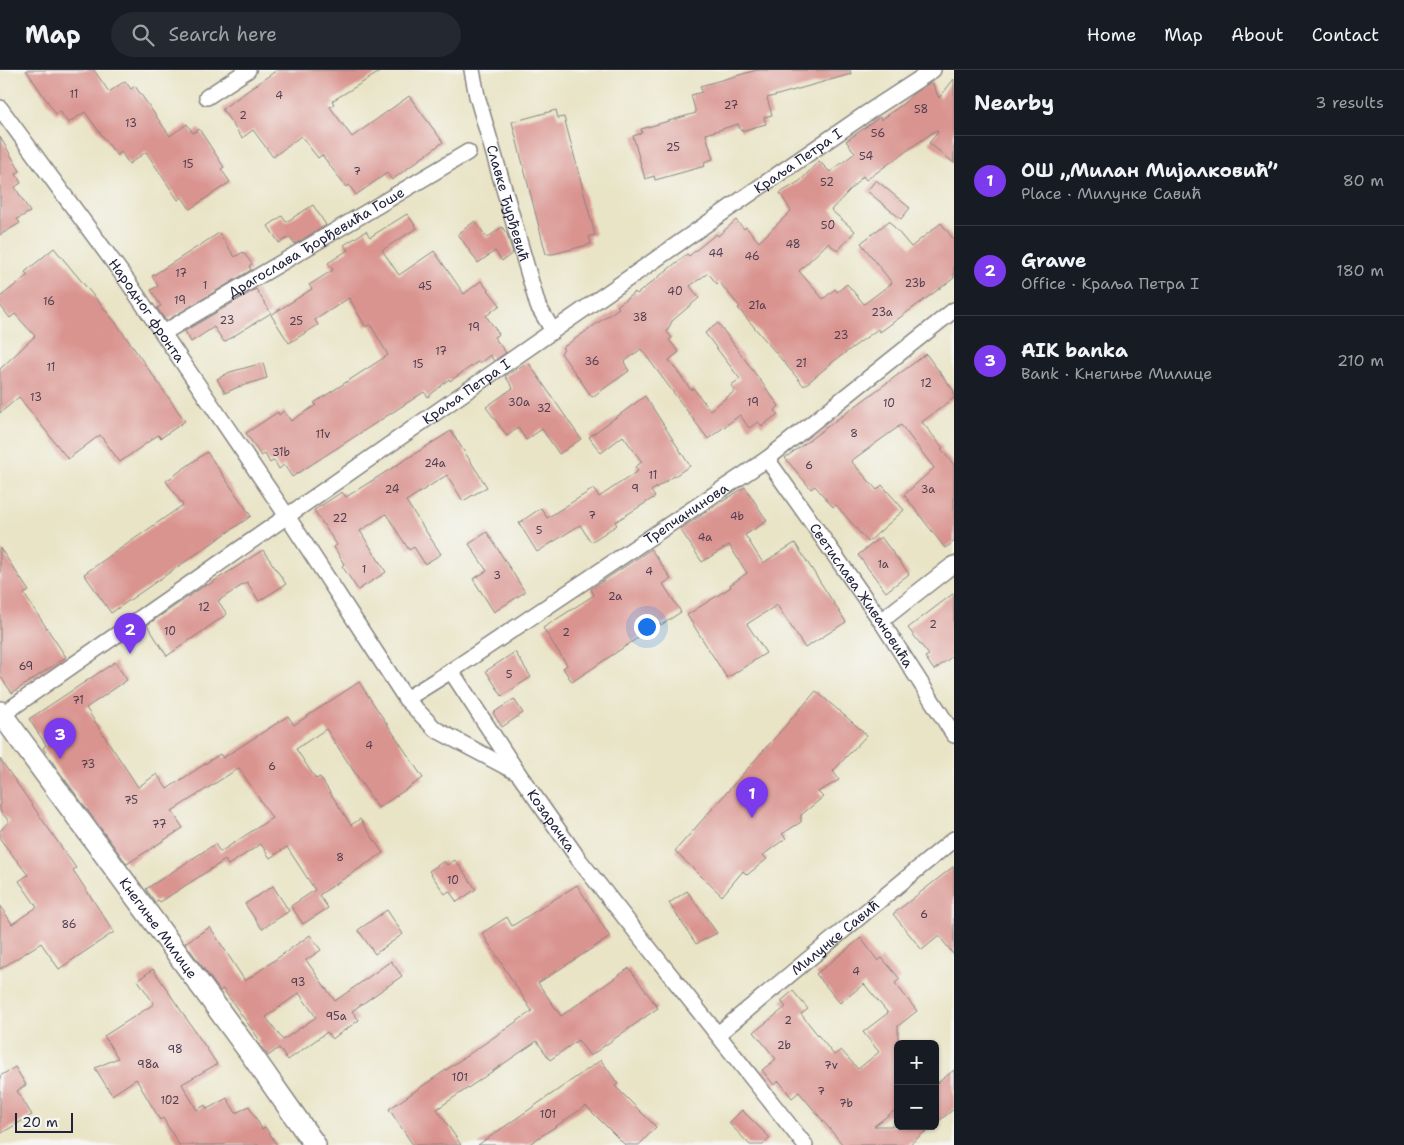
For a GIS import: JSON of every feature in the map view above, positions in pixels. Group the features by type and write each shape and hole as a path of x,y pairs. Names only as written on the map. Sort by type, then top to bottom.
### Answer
{"street":[{"path":"207,97 248,70"},
{"name":"Славке Ђурђевић","path":"472,70 477,96 538,306 553,331"},
{"name":"Краља Петра I","path":"1,714 766,182 933,70"},
{"name":"Народног фронта","path":"0,108 128,282 287,516"},
{"name":"Драгослава Ђорђевића Гоше","path":"163,333 468,152"},
{"name":"Трепчанинова","path":"406,700 766,459 954,310"},
{"name":"Светислава Живановића","path":"766,459 881,620 954,735"},
{"name":"Козарачка","path":"287,516 406,700 434,729 518,773 580,861 805,1145"},
{"path":"881,620 954,564"},
{"path":"451,671 518,773"},
{"name":"Кнегиње Милице","path":"1,714 245,1046 315,1145"},
{"name":"Милунке Савић","path":"718,1034 954,839"}],"building":[{"path":"26,70 94,70 109,92 125,81 131,89 135,86 170,136 187,124 193,133 199,129 224,167 221,169 230,182 190,209 182,197 178,200 146,152 129,164 121,152 117,156 85,112 68,123 60,111 56,114"},
{"path":"277,70 383,70 332,101 334,104 330,107 352,137 409,96 443,142 392,180 387,173 356,195 349,185 346,187 322,155 318,158 301,136 273,157 253,130 242,138 222,109"},
{"path":"757,70 850,70 851,74 767,98 772,115 764,117 766,124 741,131 738,124 706,134 713,159 704,162 705,166 655,180 654,176 645,179 633,136 642,133 641,129 696,113 691,95 702,92 700,86"},
{"path":"954,79 954,163 929,143 938,132 936,130 866,180 863,176 831,210 855,231 838,251 828,243 799,271 823,299 835,289 837,292 847,284 864,304 892,283 861,243 889,221 911,247 941,223 954,240 954,278 880,332 878,329 804,386 738,308 740,307 719,282 717,284 708,273 690,286 699,298 672,321 667,332 672,338 669,340 679,352 669,360 691,390 693,388 710,410 735,391 731,385 740,379 705,333 718,323 779,406 775,410 778,414 762,426 758,422 749,428 740,415 708,439 641,349 624,362 629,371 592,397 561,353 564,350 562,348 619,308 617,306 635,292 637,294 687,254 689,256 716,234 718,236 736,220 744,229 746,227 759,242 791,211 780,193 800,181 819,161 830,172 855,153 846,141 880,117 881,120 903,104 914,93 932,82 939,98"},
{"path":"556,110 558,118 564,117 595,235 589,236 591,244 553,254 546,254 512,122"},
{"path":"0,137 20,171 16,174 21,183 15,187 30,212 17,219 20,223 0,235"},
{"path":"876,180 910,208 901,219 867,191"},
{"path":"313,205 326,225 295,244 290,237 279,243 268,226 282,216 286,222"},
{"path":"407,214 417,228 382,250 399,275 434,251 464,294 481,281 500,305 486,316 499,334 494,337 506,353 494,361 490,355 480,363 479,361 450,381 449,379 428,397 424,392 292,477 284,465 279,469 274,460 270,463 265,454 261,456 246,433 278,412 279,415 284,411 291,421 316,405 314,403 388,355 370,324 366,327 349,298 315,320 318,325 289,343 271,315 312,289 309,285 333,270 328,263 348,250 344,245 366,231 370,237"},
{"path":"475,221 487,238 502,227 507,234 513,253 502,261 495,251 478,263 458,234"},
{"path":"219,233 235,257 243,252 252,264 249,266 251,270 166,321 157,308 161,306 151,290 158,286 152,276"},
{"path":"54,248 116,323 185,421 161,438 158,435 120,462 100,435 68,459 19,397 0,413 0,369 35,336 15,314 10,318 0,305 0,297 28,275 25,272"},
{"path":"256,289 271,313 224,342 214,327 191,342 185,331"},
{"path":"926,354 954,391 954,398 922,422 954,465 954,542 945,548 904,495 934,468 901,425 851,461 877,490 882,485 904,510 868,542 836,505 833,507 815,486 811,489 785,458"},
{"path":"528,362 581,439 559,454 542,429 526,440 518,428 507,436 486,407 513,388 505,376"},
{"path":"263,363 267,378 225,393 217,379 230,372"},
{"path":"645,396 690,466 651,491 655,497 615,522 617,525 591,542 580,525 537,552 519,523 541,508 547,518 593,489 599,497 638,471 635,467 642,462 623,436 601,453 589,437"},
{"path":"451,431 487,487 463,501 447,475 406,501 441,554 425,564 414,547 409,550 386,514 360,531 386,572 358,590 342,566 344,564 334,547 337,545 314,510 342,492 346,497"},
{"path":"207,452 251,516 111,613 84,574 183,505 166,481"},
{"path":"745,487 767,521 745,535 763,563 795,543 846,622 805,648 777,605 747,624 766,653 727,678 687,615 731,587 730,585 747,573 729,545 702,562 680,529"},
{"path":"487,532 525,592 494,612 473,579 487,571 469,544"},
{"path":"881,537 909,574 886,592 858,555"},
{"path":"0,548 29,591 24,594 66,657 12,693 0,676"},
{"path":"651,549 671,579 663,584 681,612 661,625 660,623 572,682 563,668 567,665 543,628 594,595 591,589"},
{"path":"263,550 286,584 259,601 247,582 218,601 227,614 167,656 147,625 207,584"},
{"path":"954,593 954,655 934,670 925,657 929,655 908,628"},
{"path":"515,652 531,677 502,696 486,671"},
{"path":"115,662 127,680 86,708 138,787 157,774 167,789 220,754 223,758 288,716 294,725 359,682 423,778 378,808 326,729 296,749 316,779 320,777 351,825 360,819 383,853 319,895 328,908 303,924 291,906 315,890 287,847 270,858 261,844 228,865 225,860 160,902 158,900 155,902 146,889 215,844 220,852 272,818 239,768 172,811 183,828 127,864 43,748 46,745 29,719"},
{"path":"816,691 867,735 833,771 839,780 818,792 823,797 801,815 801,822 782,834 786,838 763,855 767,859 747,875 743,871 722,896 675,851"},
{"path":"514,699 523,713 502,727 493,713"},
{"path":"0,759 76,868 73,870 114,932 59,969 41,943 0,969 0,905 12,924 37,907 19,881 28,875 0,839 0,831 9,821 0,811"},
{"path":"455,860 476,889 457,902 449,891 445,894 429,871 444,861 447,865"},
{"path":"954,866 954,955 939,936 922,950 893,914"},
{"path":"577,885 610,937 538,983 561,1016 629,968 658,1008 590,1056 578,1040 550,1060 537,1041 437,1109 461,1145 413,1145 389,1109 532,1011 482,933 507,917 512,926"},
{"path":"273,886 289,911 262,929 245,904"},
{"path":"687,891 717,933 696,944 669,903"},
{"path":"387,910 403,934 375,954 358,930"},
{"path":"210,927 245,981 310,935 321,950 306,960 335,1001 391,961 402,976 352,1011 359,1020 332,1039 327,1032 288,1060 279,1048 268,1056 257,1041 259,1039 223,989 220,991 185,943","holes":["299,993 316,1017 283,1040 266,1017"]},
{"path":"861,938 878,961 882,958 900,979 895,983 917,1011 898,1026 898,1040 894,1040 894,1111 874,1126 894,1126 894,1130 927,1130 909,1145 843,1145 799,1092 792,1098 779,1081 774,1085 762,1070 776,1059 754,1032 786,1007 781,1001 793,991 808,1009 801,1014 834,1055 841,1050 858,1069 879,1052 863,1032 888,1013 864,984 840,1003 816,974"},
{"path":"153,969 217,1064 182,1084 197,1110 205,1105 207,1109 227,1098 236,1113 249,1106 262,1129 265,1127 277,1145 179,1145 163,1118 160,1120 136,1079 112,1095 95,1068 118,1058 104,1036 154,1004 138,980"},
{"path":"601,1060 618,1084 615,1086 656,1127 639,1145 625,1145 586,1106 528,1145 478,1145"},
{"path":"15,1067 26,1085 17,1091 32,1115 0,1134 0,1076"},
{"path":"954,1070 954,1109 939,1121 939,1085 939,1082"},
{"path":"742,1110 770,1138 763,1145 750,1145 729,1123"}],"place":[{"name":"Grawe","path":"130,654"},
{"name":"AIK banka","path":"60,759"},
{"name":"ОШ „Милан Мијалковић”","path":"752,818"}]}
